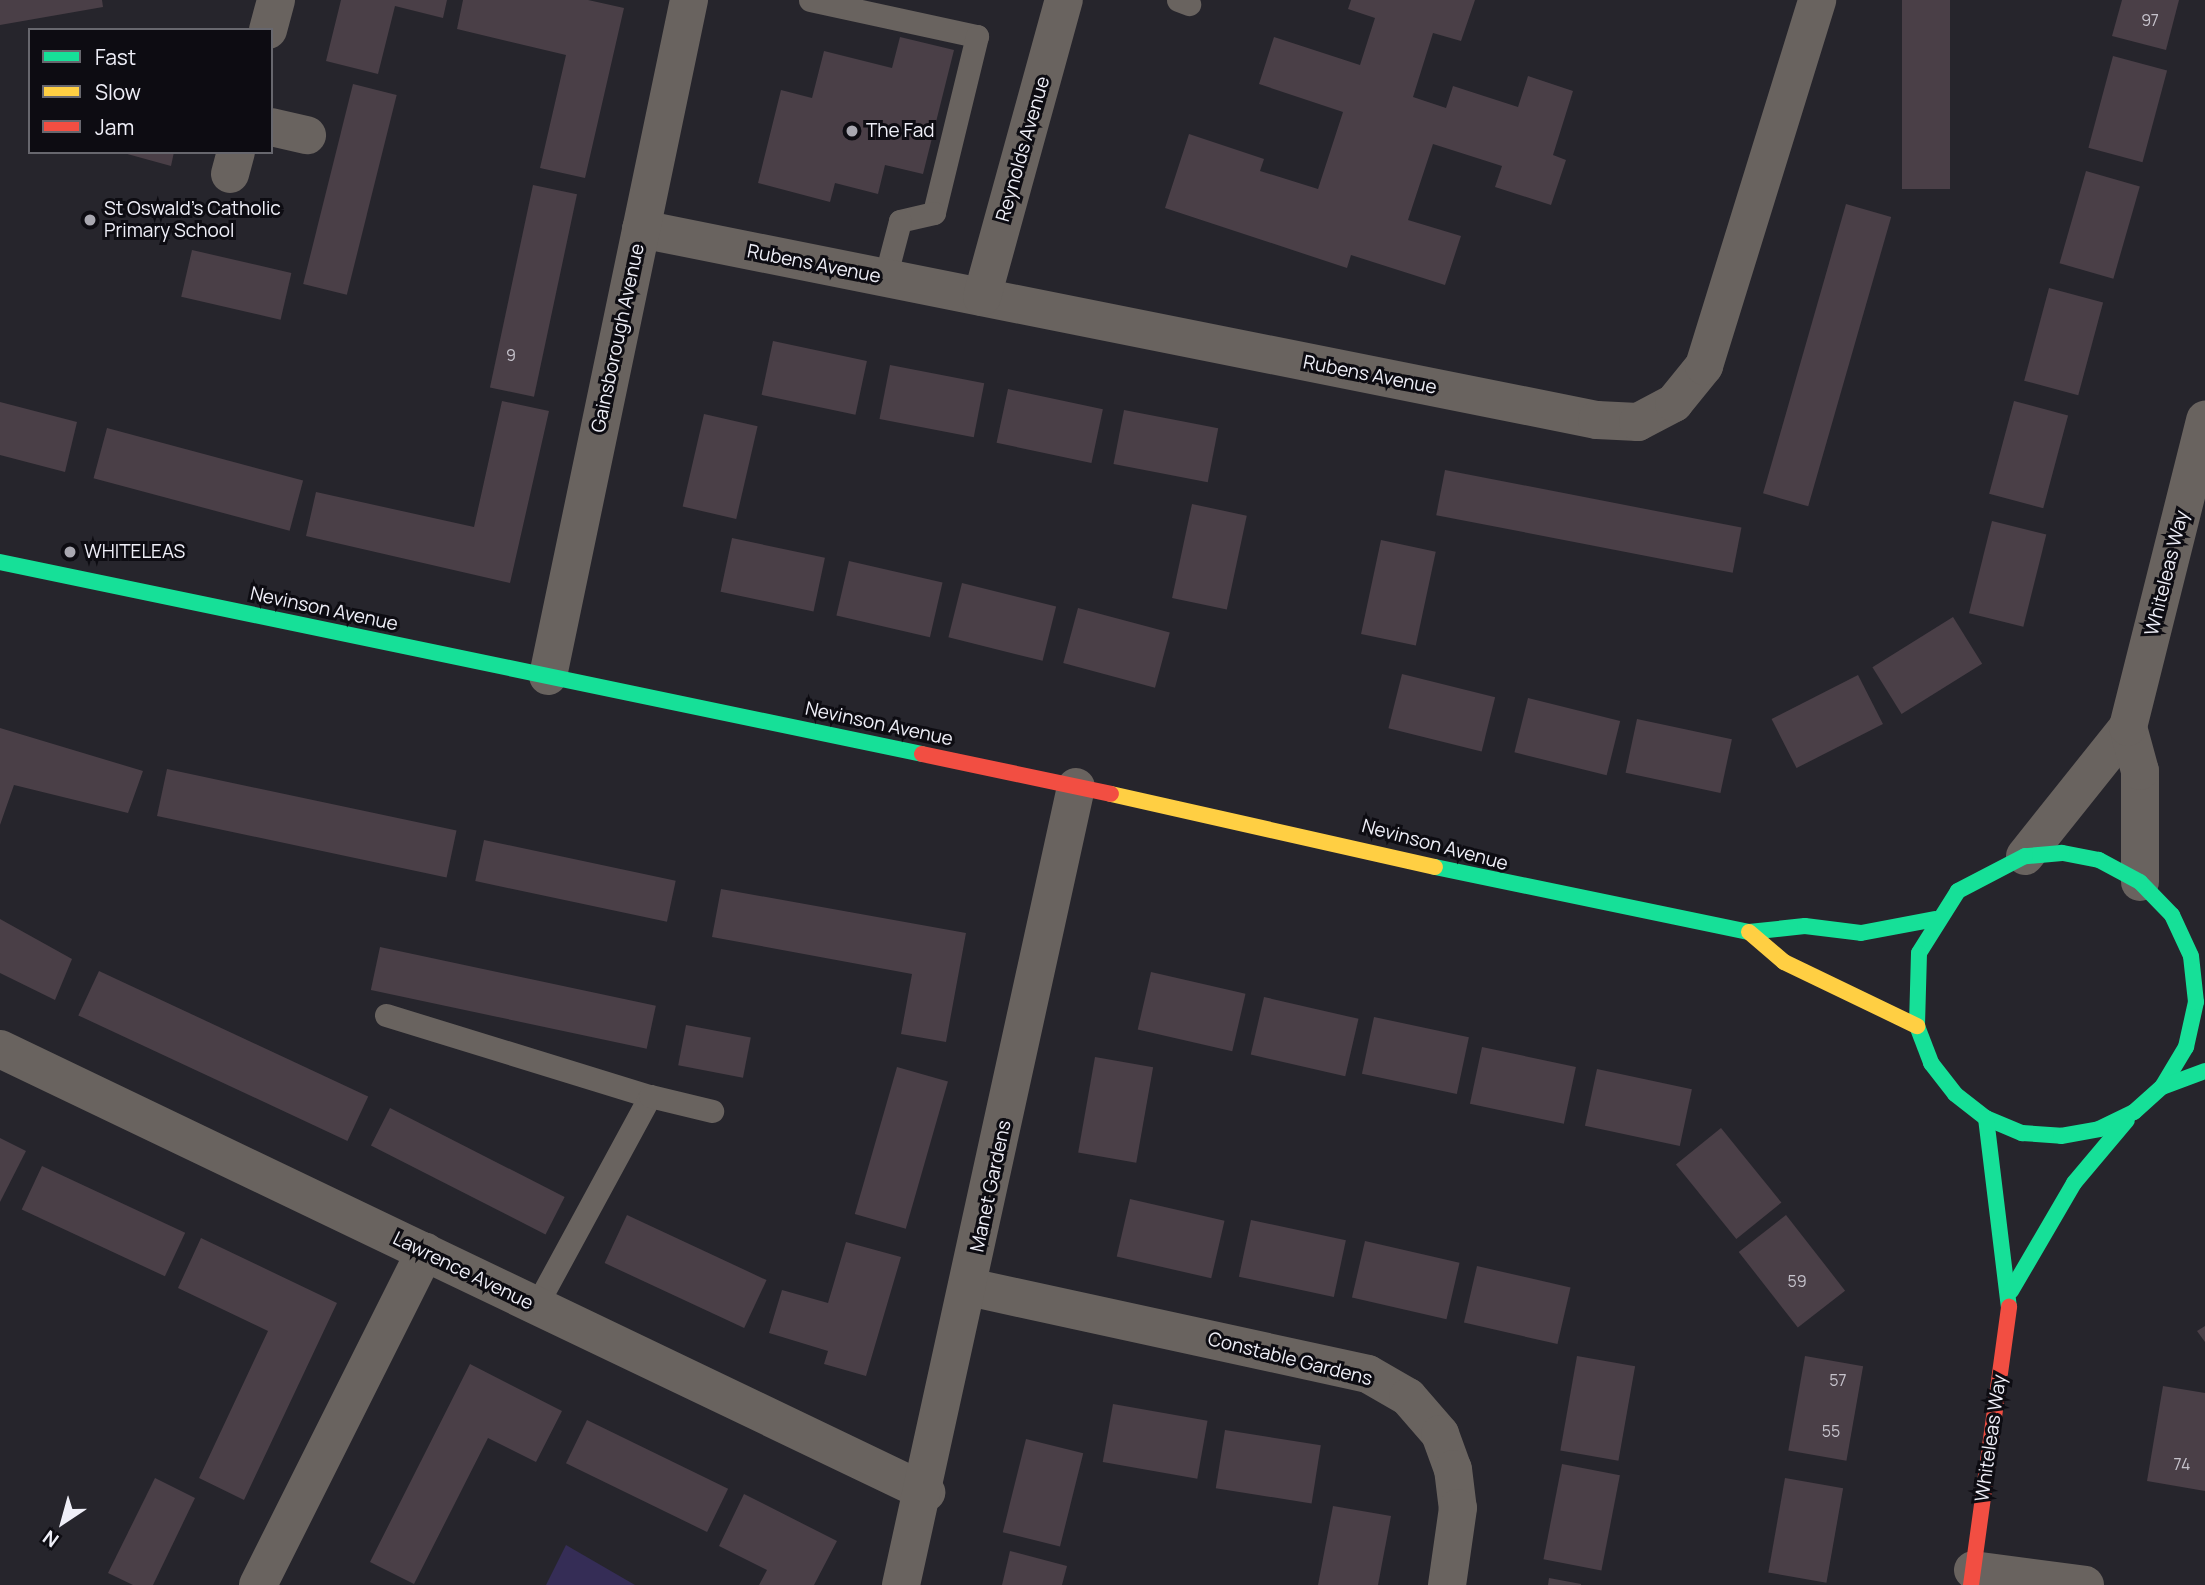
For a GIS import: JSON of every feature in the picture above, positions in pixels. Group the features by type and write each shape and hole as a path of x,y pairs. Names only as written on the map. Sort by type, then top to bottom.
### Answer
{"street":[{"path":"269,28 276,0"},
{"name":"Gainsborough Avenue","path":"548,676 689,0"},
{"name":"Reynolds Avenue","path":"982,297 1065,0"},
{"name":"Rubens Avenue","path":"641,229 1597,420 1638,422 1674,403 1704,366 1817,0"},
{"name":"Whiteleas Way","path":"2025,856 2128,727 2205,420"},
{"name":"Nevinson Avenue","path":"0,562 1358,845 1491,883 1749,932 1805,926 1861,933 1935,919"},
{"name":"Whiteleas Way","path":"2128,727 2140,771 2140,882"},
{"name":"Manet Gardens","path":"901,1585 926,1492 1076,787"},
{"path":"2062,853 2099,860 2140,882 2172,915 2191,956 2196,1002 2186,1047 2162,1087 2134,1112 2099,1129 2061,1136 2022,1133 1986,1118 1955,1094 1931,1063 1917,1026 1919,953 1935,919 1958,891 2025,856 2062,853"},
{"name":"Nevinson Avenue","path":"1749,932 1784,962 1917,1026"},
{"path":"2191,956 2205,969"},
{"name":"Lawrence Avenue","path":"0,1049 926,1492"},
{"path":"2162,1087 2205,1071"},
{"name":"Whiteleas Way","path":"2011,1291 2074,1183 2134,1112"},
{"name":"Whiteleas Way","path":"1972,1578 2011,1291 1986,1118"},
{"path":"258,1585 425,1252"},
{"name":"Constable Gardens","path":"969,1287 1368,1374 1408,1398 1440,1434 1453,1469 1458,1507 1447,1585"},
{"path":"1972,1578 2085,1585"}],"lane":[{"path":"810,0 977,36 934,213 900,221 885,278"},
{"path":"386,1015 650,1096 712,1111"},
{"path":"536,1306 650,1096"}],"shaded area":[{"path":"566,1545 635,1585 546,1585"}],"building":[{"path":"0,0 102,0 103,7 0,25"},
{"path":"341,0 447,0 443,18 395,6 378,74 326,61"},
{"path":"463,0 588,0 624,8 585,178 540,168 566,55 457,29"},
{"path":"1351,0 1475,0 1461,41 1433,33 1413,97 1446,108 1453,86 1518,107 1528,76 1573,91 1553,155 1566,160 1551,205 1495,187 1502,166 1433,144 1408,220 1461,236 1445,285 1351,255 1347,268 1165,208 1189,134 1264,159 1260,171 1318,189 1343,112 1259,84 1274,37 1360,65 1375,18 1348,9"},
{"path":"1902,0 1950,0 1950,189 1902,189"},
{"path":"2122,0 2179,0 2166,50 2112,36"},
{"name":"The Fad","path":"900,37 954,50 923,174 885,165 878,194 835,183 830,202 758,183 781,90 812,98 824,51 892,68"},
{"path":"2113,56 2167,70 2143,162 2088,148"},
{"path":"353,84 397,95 347,295 303,284"},
{"path":"127,154 174,154 171,166"},
{"path":"2086,171 2140,186 2113,279 2060,263"},
{"path":"533,185 577,194 534,397 490,387"},
{"path":"1846,204 1891,217 1808,506 1763,493"},
{"path":"192,250 291,273 281,320 181,297"},
{"path":"2049,288 2103,302 2078,395 2024,381"},
{"path":"773,341 867,361 855,415 762,395"},
{"path":"890,365 984,383 974,437 880,419"},
{"path":"1008,389 1103,409 1091,463 997,443"},
{"path":"502,401 549,411 510,583 306,536 316,492 474,527"},
{"path":"2014,401 2068,415 2043,508 1989,494"},
{"path":"0,402 77,422 65,472 0,455"},
{"path":"1124,410 1218,428 1208,482 1114,464"},
{"path":"704,414 758,426 736,519 683,507"},
{"path":"107,428 303,481 290,531 94,478"},
{"path":"1445,470 1741,528 1733,573 1436,515"},
{"path":"1192,504 1247,516 1227,610 1172,598"},
{"path":"1992,521 2046,535 2023,627 1969,613"},
{"path":"732,538 825,558 813,612 721,592"},
{"path":"1381,540 1436,552 1416,646 1361,634"},
{"path":"849,561 943,583 930,637 836,616"},
{"path":"962,583 1056,606 1043,661 948,637"},
{"path":"1078,608 1170,633 1155,688 1063,663"},
{"path":"1953,617 1982,664 1902,714 1872,667"},
{"path":"1402,674 1495,697 1482,752 1388,728"},
{"path":"1858,675 1883,724 1797,768 1772,719"},
{"path":"1528,698 1620,721 1607,775 1514,752"},
{"path":"1637,719 1732,739 1720,793 1626,773"},
{"path":"0,728 143,771 128,813 14,785 0,825"},
{"path":"167,769 457,831 447,877 157,816"},
{"path":"484,840 676,881 667,922 475,881"},
{"path":"721,889 966,933 946,1042 901,1034 912,974 712,937"},
{"path":"0,919 72,959 55,1000 0,973"},
{"path":"380,947 656,1006 647,1049 371,990"},
{"path":"99,971 368,1097 347,1141 78,1015"},
{"path":"1151,972 1246,994 1232,1051 1138,1029"},
{"path":"1264,997 1359,1019 1345,1076 1251,1054"},
{"path":"1374,1017 1469,1037 1457,1094 1362,1074"},
{"path":"686,1025 751,1038 743,1078 678,1065"},
{"path":"1482,1047 1576,1067 1564,1124 1470,1104"},
{"path":"1095,1057 1153,1067 1136,1163 1078,1153"},
{"path":"897,1067 948,1082 906,1229 855,1214"},
{"path":"1597,1069 1692,1089 1680,1146 1585,1126"},
{"path":"390,1108 565,1197 546,1234 371,1145"},
{"path":"1721,1128 1781,1203 1736,1239 1676,1165"},
{"path":"0,1138 26,1151 0,1202"},
{"path":"42,1166 185,1233 165,1276 22,1210"},
{"path":"1130,1199 1225,1221 1211,1278 1117,1256"},
{"path":"627,1215 767,1280 744,1328 605,1263"},
{"path":"1786,1215 1845,1291 1798,1328 1739,1252"},
{"path":"1251,1220 1346,1240 1334,1297 1239,1277"},
{"path":"201,1238 337,1303 244,1500 199,1478 268,1331 178,1288"},
{"path":"1365,1241 1460,1263 1446,1319 1352,1298"},
{"path":"846,1242 901,1257 866,1376 824,1364 828,1351 769,1333 782,1290 828,1303"},
{"path":"1477,1266 1571,1288 1557,1344 1464,1323"},
{"path":"2205,1326 2205,1342 2197,1331"},
{"path":"1577,1356 1635,1366 1618,1461 1560,1451"},
{"path":"1805,1356 1863,1366 1846,1461 1788,1451"},
{"path":"470,1364 562,1411 536,1462 488,1438 414,1584 370,1562"},
{"path":"2163,1386 2205,1393 2205,1491 2147,1481"},
{"path":"1113,1404 1208,1421 1197,1479 1103,1462"},
{"path":"587,1420 728,1489 707,1532 566,1463"},
{"path":"1225,1430 1321,1445 1312,1503 1216,1488"},
{"path":"1026,1439 1083,1453 1060,1546 1003,1532"},
{"path":"1562,1464 1620,1475 1601,1570 1543,1559"},
{"path":"155,1478 195,1498 153,1585 133,1585 108,1573"},
{"path":"1785,1478 1843,1488 1826,1583 1768,1573"},
{"path":"744,1494 837,1541 814,1585 759,1585 767,1570 719,1546"},
{"path":"1333,1506 1391,1516 1378,1585 1318,1585"},
{"path":"1010,1551 1067,1566 1062,1585 1002,1585"},
{"path":"1549,1578 1581,1584 1581,1585 1548,1585"}],"traffic: fast":[{"path":"0,562 922,754"},
{"path":"2162,1087 2186,1047 2196,1002 2191,956 2172,915 2140,882 2099,860 2062,853 2025,856 1958,891 1919,953 1917,1026 1931,1063 1955,1094 1986,1118 2022,1133 2061,1136 2099,1129 2134,1112 2162,1087 2205,1071"},
{"path":"1435,867 1749,932 1805,926 1861,933 1935,919"},
{"path":"1986,1118 2009,1307"},
{"path":"2011,1291 2074,1183 2127,1120"}],"traffic: slow":[{"path":"1111,794 1435,867"},
{"path":"1749,932 1784,962 1917,1026"}],"traffic: jam":[{"path":"922,754 1111,794"},
{"path":"1971,1585 2009,1307"}],"place":[{"name":"The Fad","path":"852,131"},
{"name":"St Oswald's Catholic Primary School","path":"90,220"},
{"name":"WHITELEAS","path":"70,552"}]}
